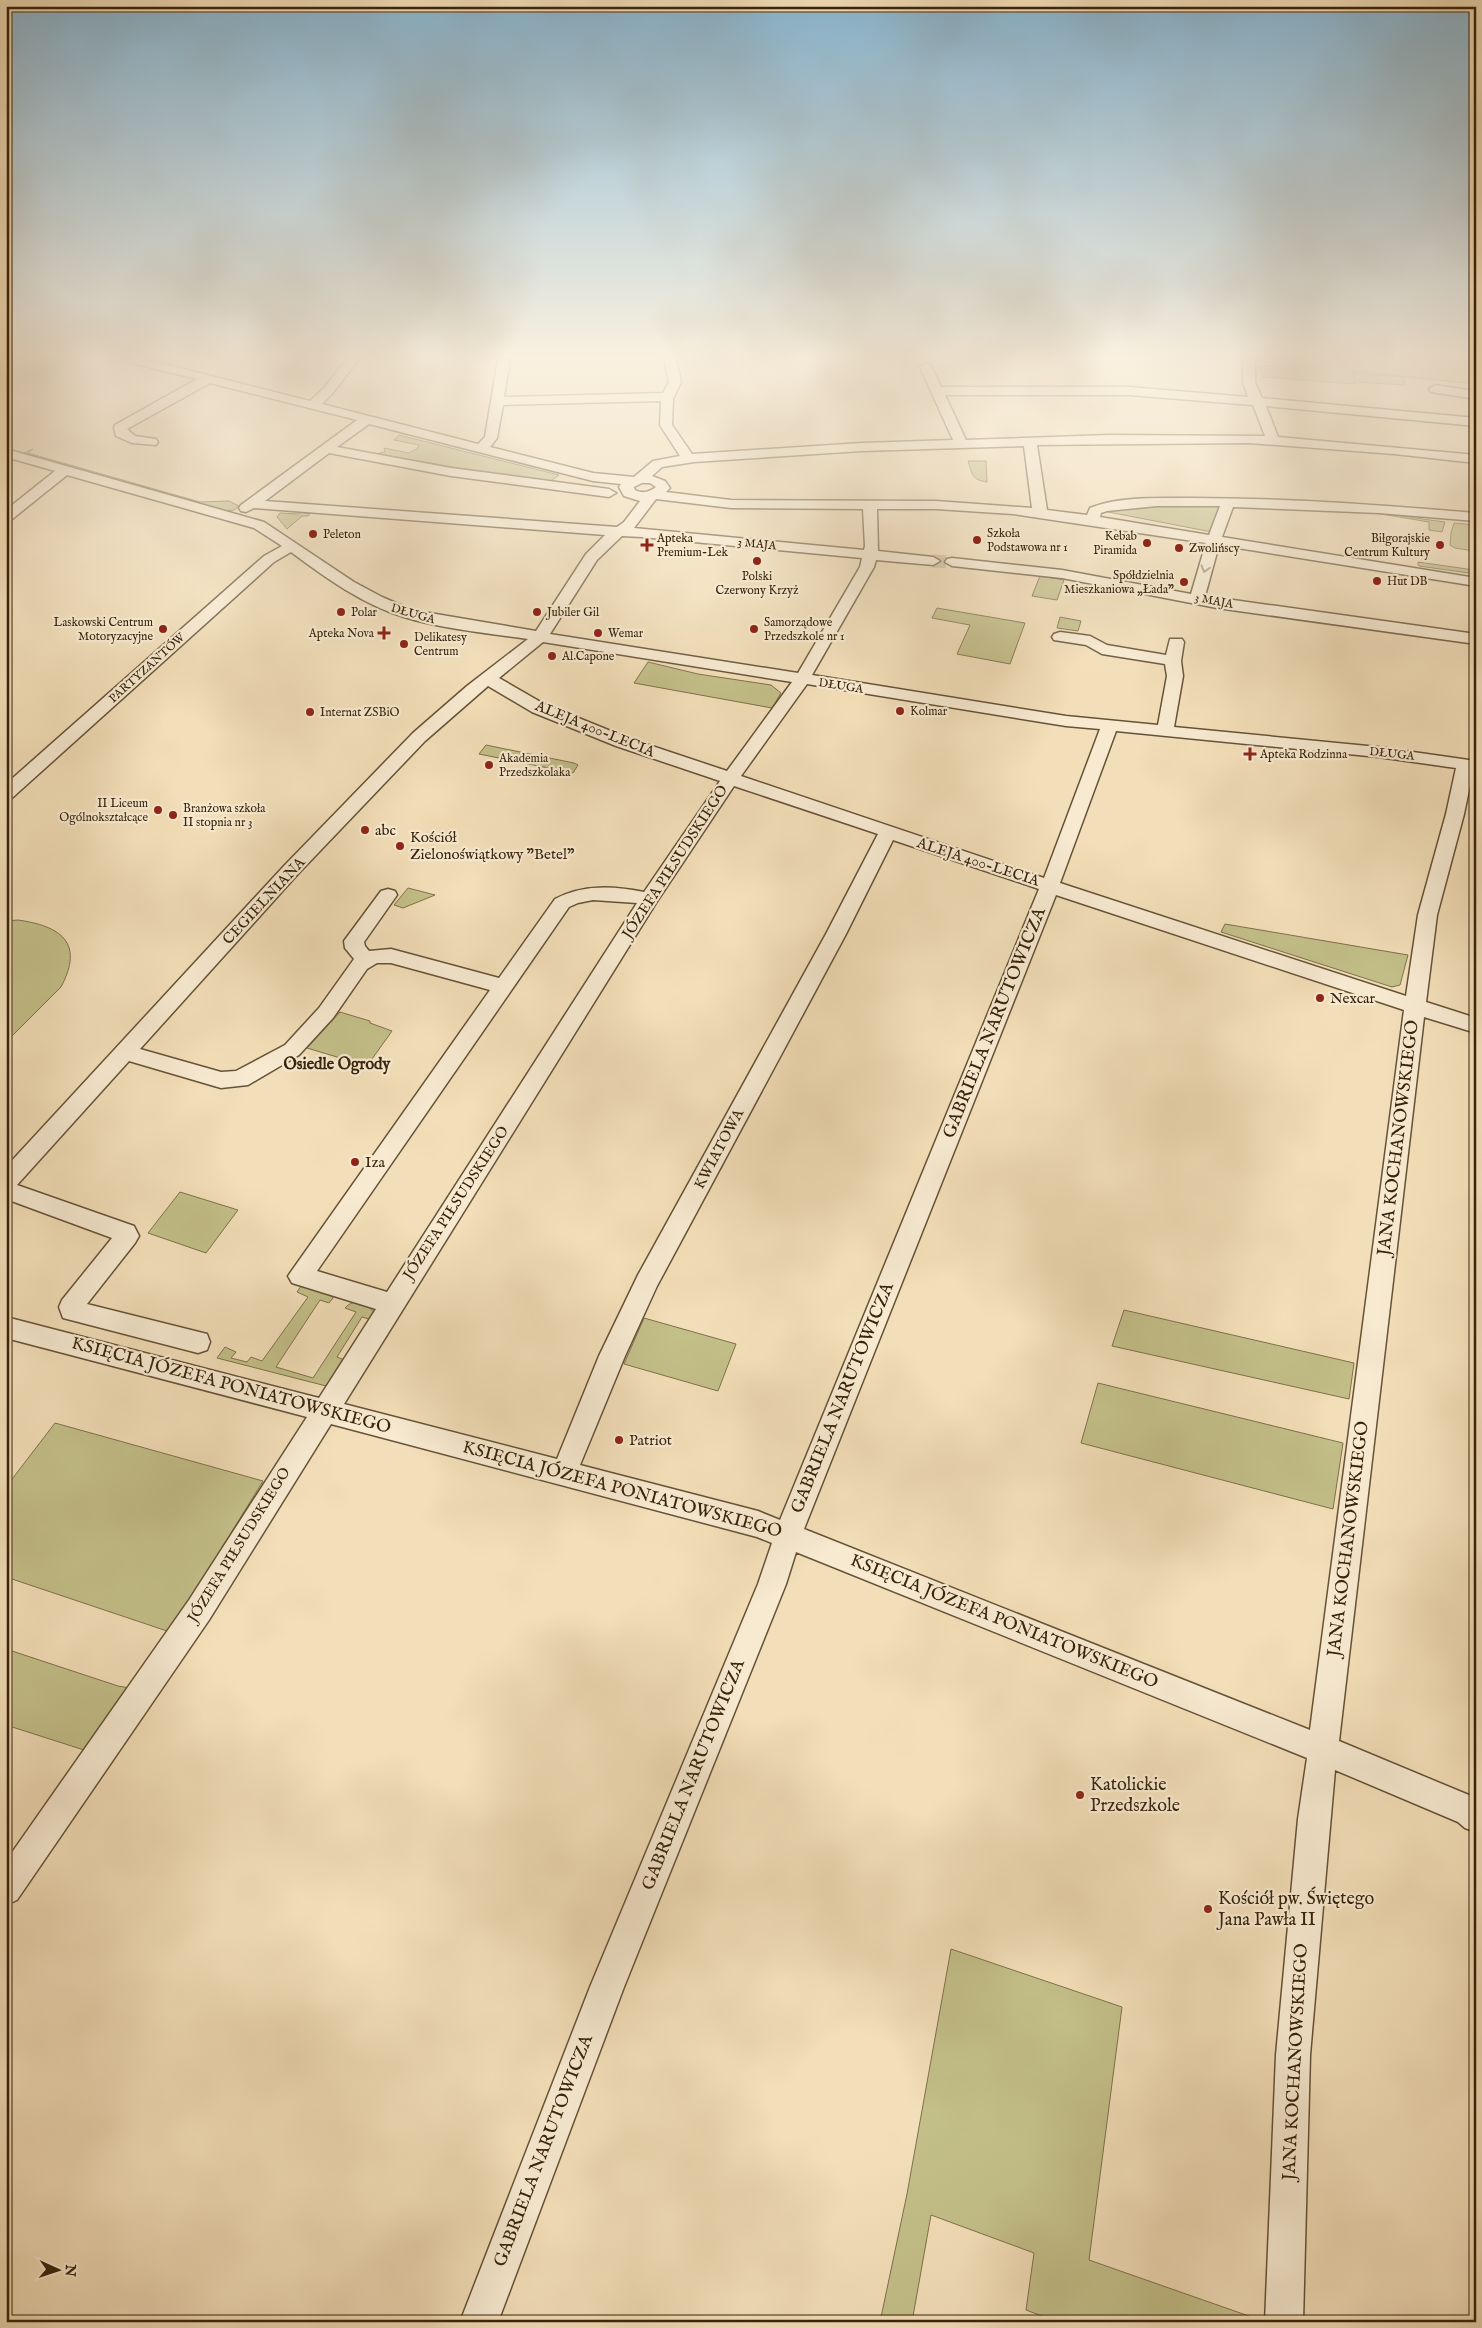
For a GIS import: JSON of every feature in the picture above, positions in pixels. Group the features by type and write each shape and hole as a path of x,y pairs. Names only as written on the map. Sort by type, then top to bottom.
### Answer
{"street":[{"name":"DŁUGA","path":"57,468 266,528 359,593 390,608 434,620 992,711 1109,726 1378,752 1471,765"},
{"path":"234,518 301,468"},
{"path":"427,468 610,494"},
{"path":"556,468 696,500 736,504 951,506 1040,513 1476,582"},
{"path":"633,486 654,468"},
{"name":"CEGIELNIANA","path":"6,1182 303,858 419,737 473,689 539,637 588,561 611,538 628,525 656,490 654,478 658,471 666,468"},
{"path":"1034,468 1040,513"},
{"path":"6,516 65,470"},
{"path":"577,489 585,481 596,478"},
{"path":"633,486 634,516"},
{"path":"1092,520 1095,511 1108,506 1168,501 1379,509 1476,517"},
{"path":"6,503 24,502"},
{"path":"1197,598 1214,540 1228,502"},
{"name":"3 MAJA","path":"252,504 620,531 933,561"},
{"name":"JÓZEFA PIŁSUDSKIEGO","path":"6,1890 170,1653 649,899 730,779 802,680 865,571 871,554 872,525 870,504"},
{"name":"PARTYZANTÓW","path":"6,794 269,559 292,546"},
{"name":"3 MAJA","path":"952,562 1062,574 1217,603 1476,639"},
{"path":"1060,637 1090,641 1102,649 1173,661"},
{"path":"1166,732 1175,676 1173,661 1176,642"},
{"name":"ALEJA 400-LECIA","path":"488,679 538,708 565,720 730,779 1476,1026"},
{"name":"GABRIELA NARUTOWICZA","path":"479,2322 607,1987 772,1584 788,1535 1050,886 1109,726"},
{"name":"JANA KOCHANOWSKIEGO","path":"1284,2322 1293,2055 1322,1750 1421,950 1432,899 1459,799 1471,765"},
{"name":"KWIATOWA","path":"564,1473 612,1356 648,1282 836,934 876,852 888,832"},
{"path":"391,1304 300,1276 565,901 584,896 618,893 649,899"},
{"path":"366,960 355,948 354,941 388,895"},
{"path":"125,1052 221,1080 240,1079 292,1050 326,1013 360,964 378,956 391,956 505,987"},
{"path":"6,1190 126,1233 127,1236 71,1307 72,1311 198,1342"},
{"name":"KSIĘCIA JÓZEFA PONIATOWSKIEGO","path":"6,1327 736,1518 788,1535 1474,1813"}],"shaded area":[{"path":"75,468 200,502 229,501 239,506 234,510 225,511"},
{"path":"456,468 530,468 559,475 548,483"},
{"path":"986,468 987,482 975,478 971,469"},
{"path":"1212,504 1223,508 1212,532 1103,511 1125,507"},
{"path":"301,512 310,514 302,516 287,529 277,517 280,513 298,514"},
{"path":"1369,512 1445,522 1442,532 1429,530 1429,522"},
{"path":"1454,523 1476,525 1476,574 1419,566 1418,564 1418,562 1474,570 1474,551 1455,548 1450,545"},
{"path":"1040,576 1064,580 1057,600 1032,596"},
{"path":"937,608 1025,623 1010,664 957,654 970,625 932,618"},
{"path":"1060,617 1081,621 1078,631 1057,628"},
{"path":"648,662 698,674 771,685 781,693 772,708 634,683"},
{"path":"486,745 578,765 573,773 479,754"},
{"path":"408,888 435,895 403,908 394,905"},
{"path":"18,920 46,927 56,932 64,939 69,948 70,958 68,971 61,987 6,1042 6,921"},
{"path":"1225,924 1408,955 1400,985 1392,987 1221,932"},
{"path":"340,1012 370,1021 370,1023 392,1031 367,1066 307,1048"},
{"path":"180,1192 238,1210 206,1253 148,1233"},
{"path":"301,1286 331,1292 333,1298 329,1303 320,1300 276,1367 313,1378 356,1312 345,1308 352,1303 360,1302 374,1312 372,1320 362,1317 337,1357 347,1361 330,1387 217,1358 225,1347 236,1352 231,1358 247,1362 251,1357 262,1361 308,1297 297,1292"},
{"path":"1124,1310 1354,1363 1349,1399 1112,1346"},
{"path":"644,1318 736,1344 718,1391 624,1364"},
{"path":"1098,1383 1343,1443 1333,1509 1081,1443"},
{"path":"55,1423 263,1481 170,1632 6,1577 6,1487"},
{"path":"6,1649 129,1688 84,1750 6,1725"},
{"path":"951,1949 1122,2007 1089,2260 1266,2322 1058,2322 1026,2310 1034,2253 931,2215 912,2322 880,2322 907,2194"}],"tunnel":[{"path":"933,561 952,562"}],"place":[{"name":"Peleton","path":"313,534"},
{"name":"Szkoła Podstawowa nr 1","path":"977,540"},
{"name":"Kebab Piramida","path":"1147,543"},
{"name":"Apteka Premium-Lek","path":"647,545"},
{"name":"Biłgorajskie Centrum Kultury","path":"1440,545"},
{"name":"Zwolińscy","path":"1179,548"},
{"name":"Polski Czerwony Krzyż","path":"757,561"},
{"name":"Hut DB","path":"1377,581"},
{"name":"Spółdzielnia Mieszkaniowa „Łada”","path":"1184,582"},
{"name":"Polar","path":"341,612"},
{"name":"Jubiler Gil","path":"537,612"},
{"name":"Laskowski Centrum Motoryzacyjne","path":"163,629"},
{"name":"Samorządowe Przedszkole nr 1","path":"754,629"},
{"name":"Apteka Nova","path":"384,633"},
{"name":"Wemar","path":"598,633"},
{"name":"Delikatesy Centrum","path":"404,644"},
{"name":"Al.Capone","path":"552,656"},
{"name":"Kolmar","path":"900,711"},
{"name":"Internat ZSBiO","path":"310,712"},
{"name":"Apteka Rodzinna","path":"1250,754"},
{"name":"Akademia Przedszkolaka","path":"489,765"},
{"name":"II Liceum Ogólnokształcące","path":"158,810"},
{"name":"Branżowa szkoła II stopnia nr 3","path":"173,815"},
{"name":"abc","path":"365,830"},
{"name":"Kościół Zielonoświątkowy \"Betel\"","path":"400,846"},
{"name":"Nexcar","path":"1320,998"},
{"name":"Iza","path":"355,1162"},
{"name":"Patriot","path":"619,1440"},
{"name":"Katolickie Przedszkole","path":"1080,1795"},
{"name":"Kościół pw. Świętego Jana Pawła II","path":"1208,1909"}],"district":[{"name":"Osiedle Ogrody","path":"337,1065"}]}
